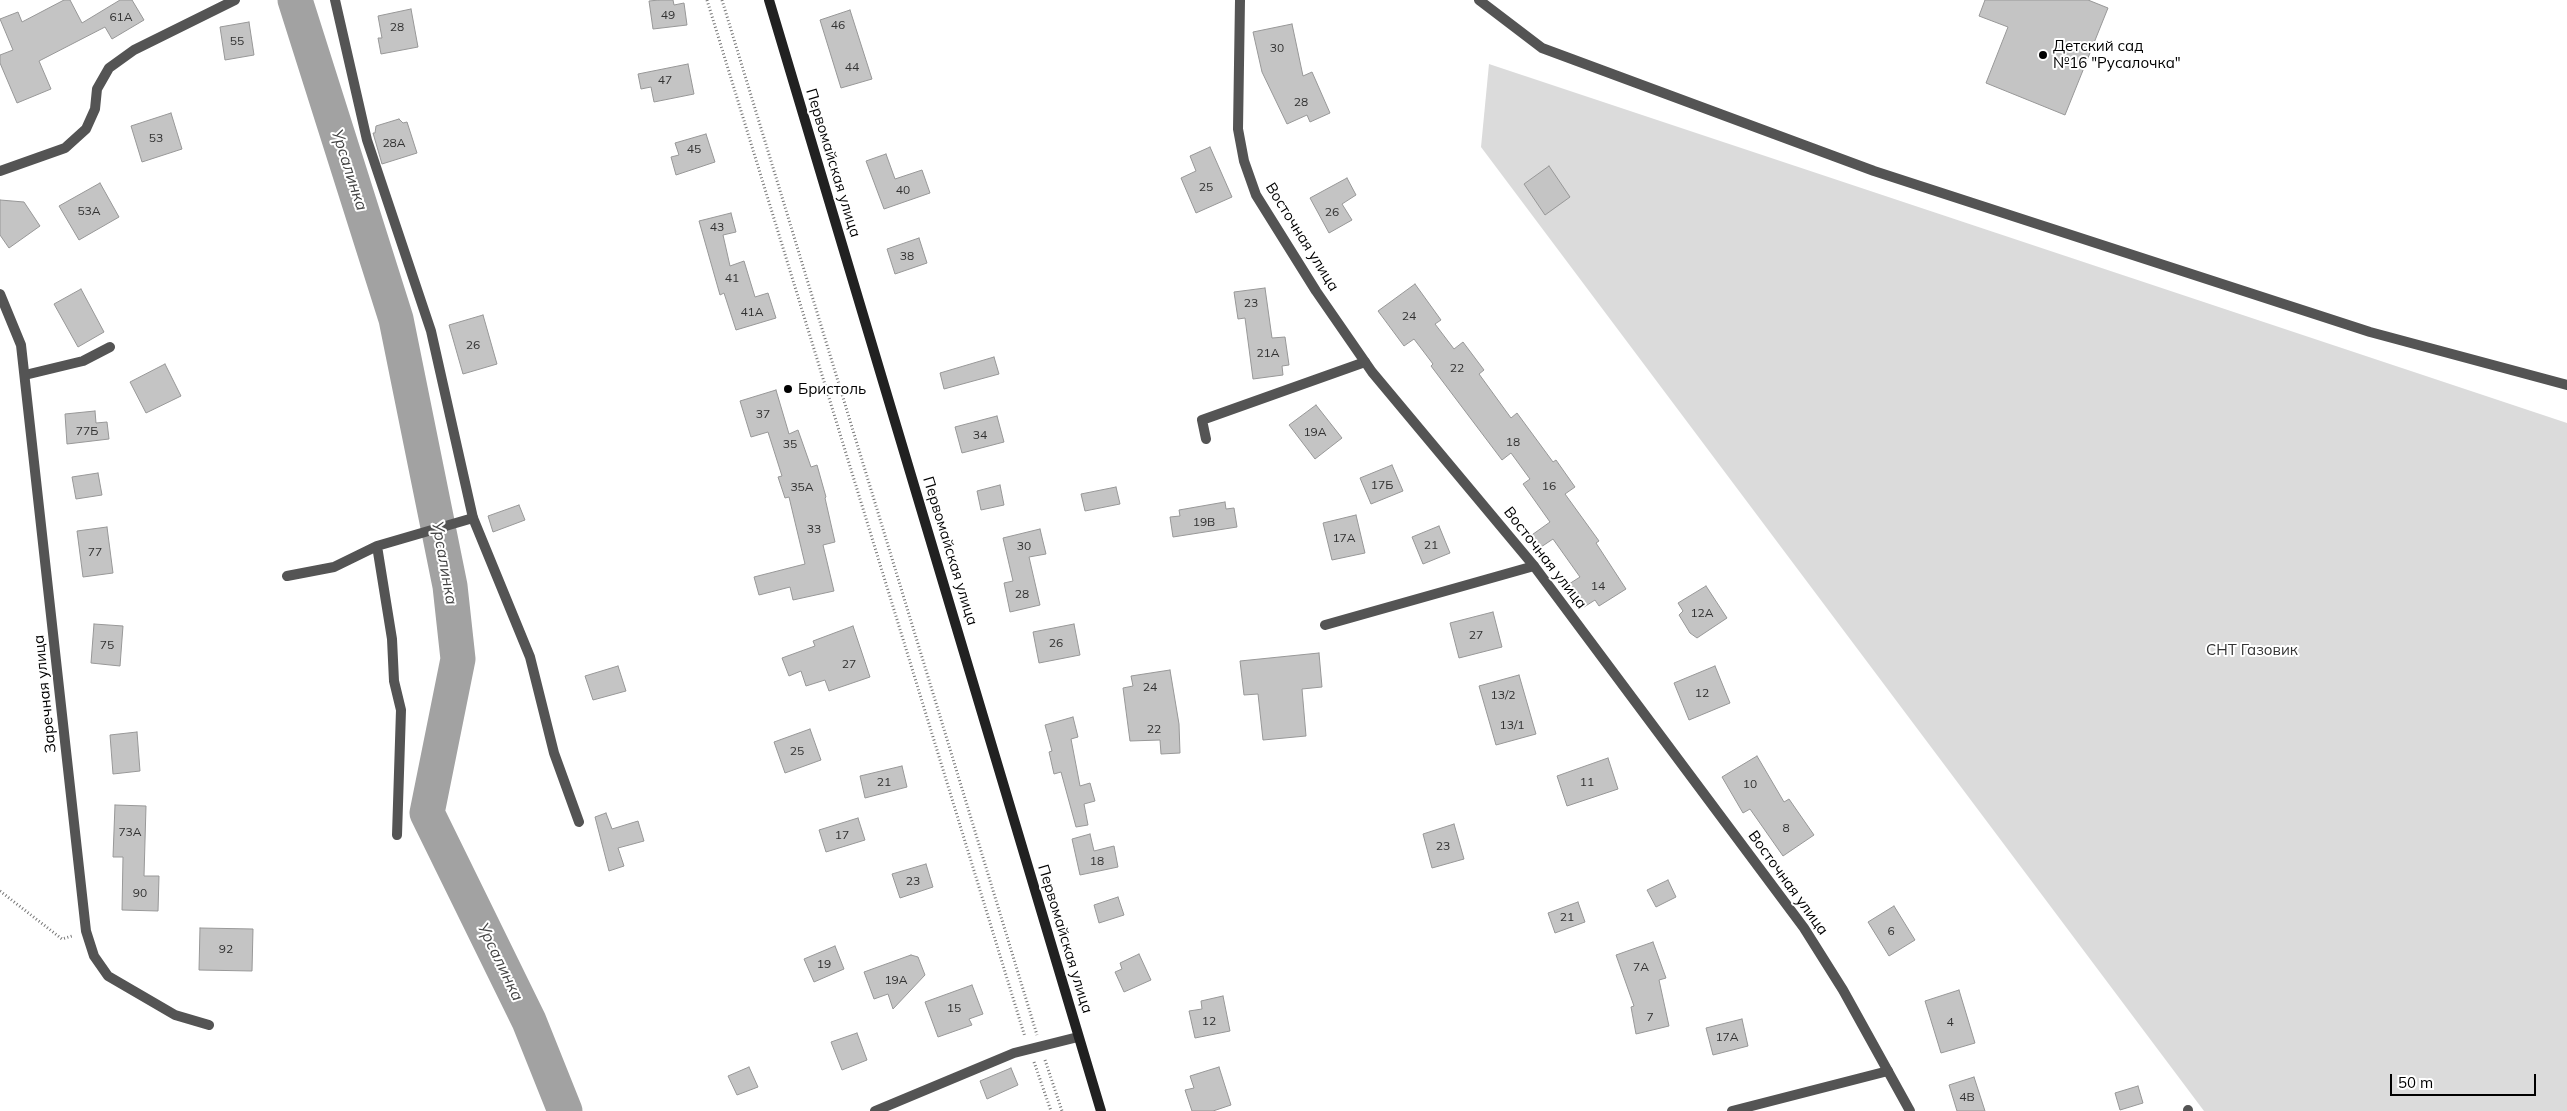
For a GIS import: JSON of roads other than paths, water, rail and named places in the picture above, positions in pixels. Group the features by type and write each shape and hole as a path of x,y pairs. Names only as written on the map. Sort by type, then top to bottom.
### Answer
{"main road":[{"name":"Первомайская улица","path":"769,0 1100,1111"}],"street":[{"path":"0,171 65,148 86,129 95,109 97,89 109,68 134,50 236,0"},
{"path":"335,0 367,140 431,331 473,518 530,657 554,753 579,822"},
{"name":"Восточная улица","path":"1240,0 1238,129 1244,161 1256,194 1316,291 1365,362 1534,566 1804,928 1843,990 1910,1111"},
{"path":"1479,0 1542,48 1874,171 2370,332 2567,385"},
{"name":"Заречная улица","path":"0,294 21,345 86,931 94,956 108,976 175,1015 209,1025"},
{"path":"24,375 83,361 110,347"},
{"path":"1206,439 1202,420 1365,362"},
{"path":"287,576 334,567 377,546 473,518"},
{"path":"377,546 392,639 394,681 401,710 398,835"},
{"path":"1325,625 1534,566"},
{"path":"875,1111 1029,1049 1078,1036"},
{"path":"1732,1111 1888,1071"}],"waterway":[{"name":"Урсалинка","path":"295,0 396,319 450,586 458,659 427,813 529,1021 565,1111"}],"place":[{"name":"Детский сад №16 \"Русалочка\"","path":"2043,55"},
{"name":"Бристоль","path":"788,389"}],"park label":[{"name":"СНТ Газовик","path":"2252,650"}]}
